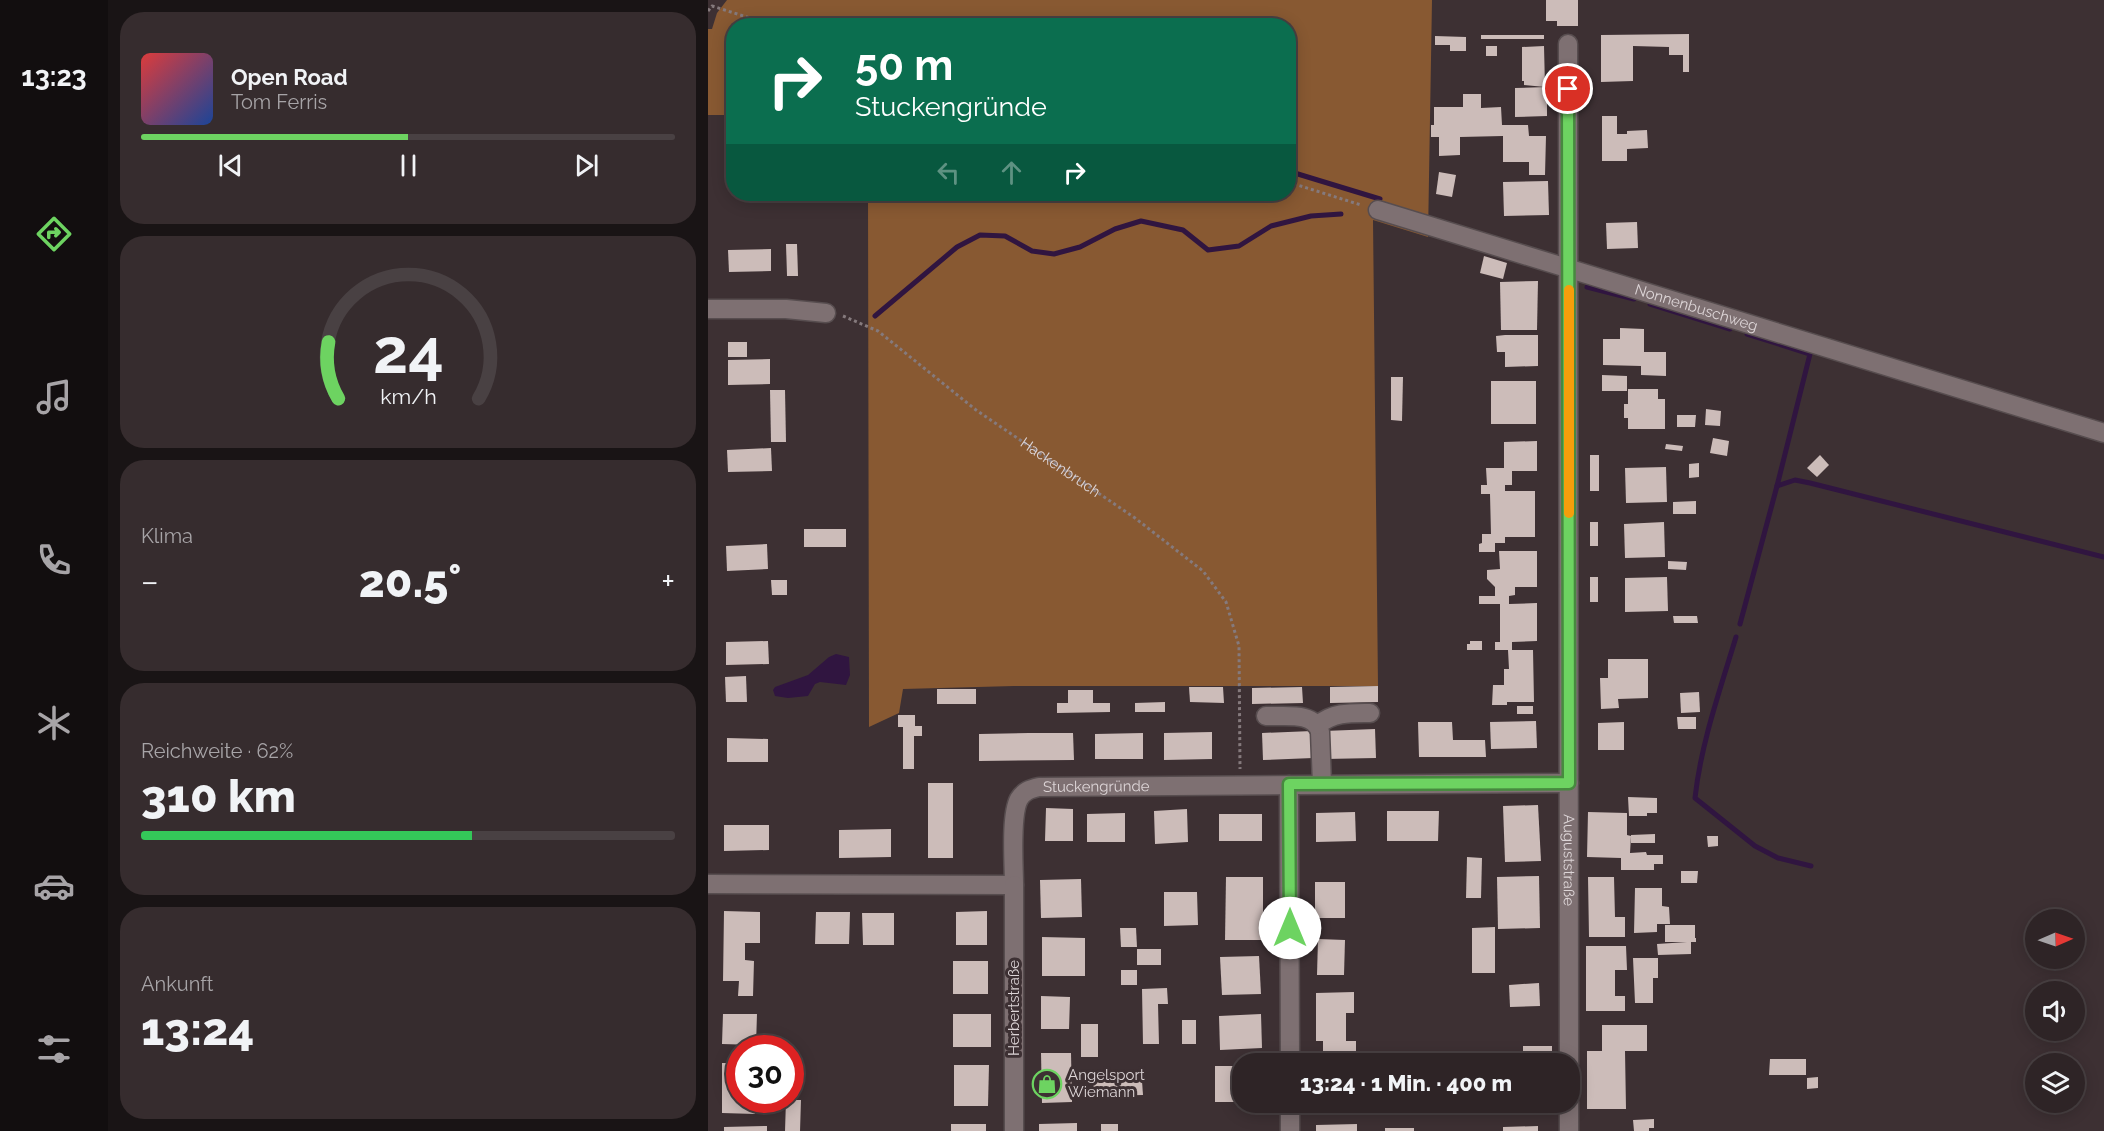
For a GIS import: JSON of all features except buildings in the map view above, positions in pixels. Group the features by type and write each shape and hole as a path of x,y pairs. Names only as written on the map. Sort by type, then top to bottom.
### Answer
{"street":[{"name":"Auguststraße","path":"1568,44 1569,1053"},
{"name":"Nonnenbuschweg","path":"1378,210 2104,433"},
{"path":"708,309 786,309 826,313"},
{"path":"1318,725 1328,717 1338,714 1370,713"},
{"path":"1266,716 1303,717 1318,725 1322,784"},
{"name":"Stuckengründe","path":"1014,885 1015,813 1019,799 1027,790 1039,787 1569,783"},
{"path":"1289,784 1290,1053"},
{"path":"708,884 1014,885"},
{"name":"Herbertstraße","path":"1014,885 1014,1131"},
{"path":"1290,1113 1290,1131"},
{"path":"1569,1113 1569,1131"}],"path":[{"path":"708,11 712,6 750,18"},
{"path":"1296,184 1378,210"},
{"name":"Hackenbruch","path":"826,313 843,316 878,330 976,410 1135,518 1203,571 1226,602 1239,646 1241,785"}],"shaded area":[{"path":"727,0 1432,0 1428,237 1373,220 1378,686 1014,686 903,689 899,713 869,727 868,201 1296,201 1296,18 726,18 726,115 708,115 708,29 712,29 717,13"},
{"path":"836,654 849,657 850,675 846,685 820,682 815,684 808,696 788,698 775,696 773,690 775,687 808,675 829,657"}],"waterway":[{"path":"1296,173 1380,199"},
{"path":"875,316 957,247 980,235 1005,236 1032,251 1054,254 1080,247 1115,229 1141,221 1183,230 1208,250 1239,246 1271,226 1311,216 1341,214"},
{"path":"1587,287 1634,299"},
{"path":"1650,304 1730,329"},
{"path":"1740,624 1810,354 1747,334"},
{"path":"1777,486 1795,480 1810,483 2104,557"},
{"path":"1736,637 1706,737 1695,798 1755,846 1778,858 1811,866"}],"slow traffic":[{"path":"1569,290 1569,513"}],"place":[{"name":"Angelsport Wiemann","path":"1047,1084"}],"route":[{"path":"1290,928 1289,784 1569,783 1568,89"}]}
